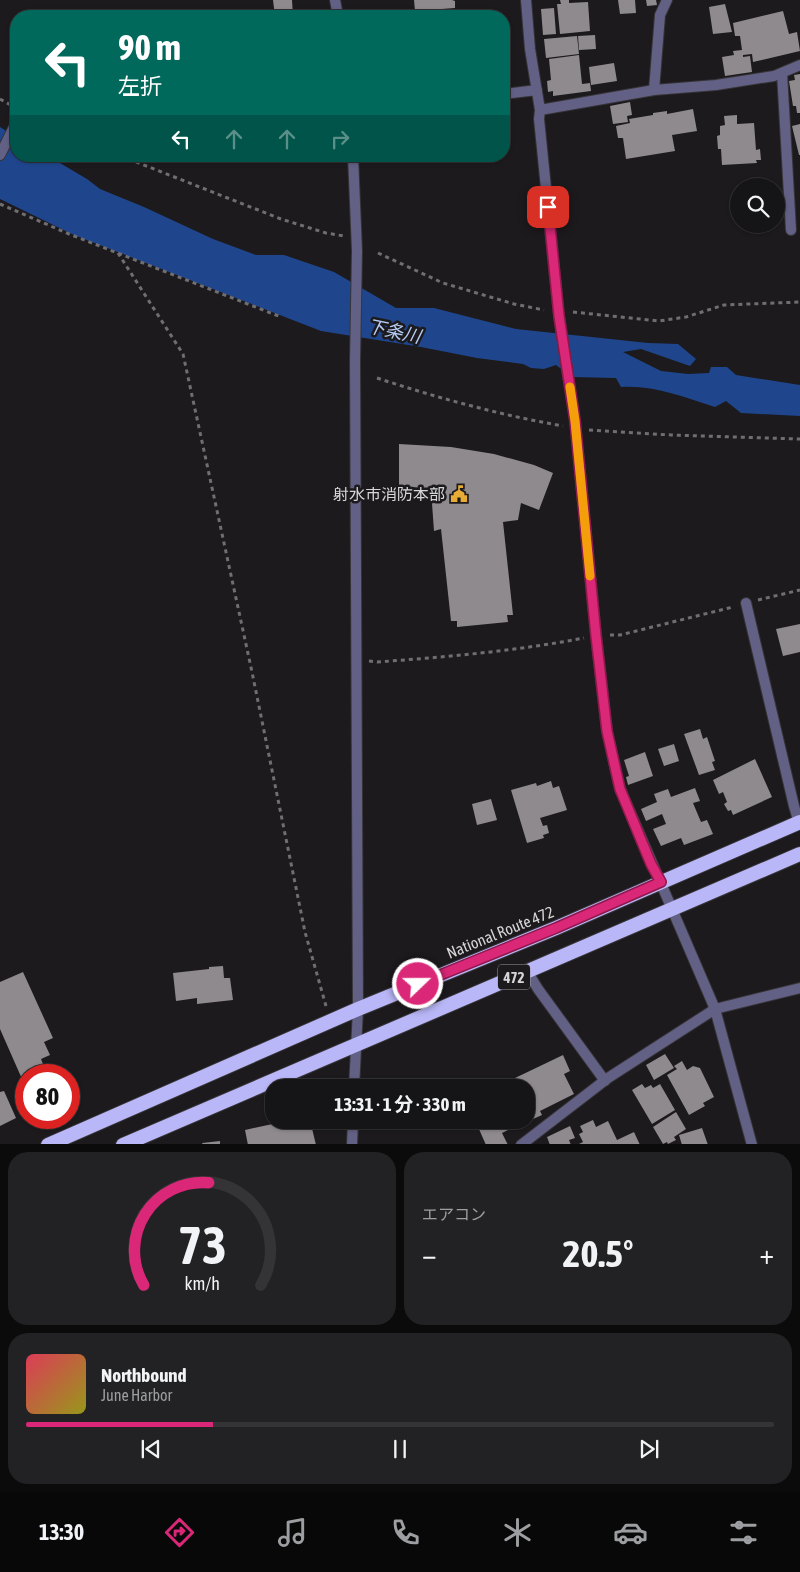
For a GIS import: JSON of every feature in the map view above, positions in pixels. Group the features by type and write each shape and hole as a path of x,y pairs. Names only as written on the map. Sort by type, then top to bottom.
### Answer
{"highway":[{"name":"National Route 472","path":"48,1144 358,1009 556,928 800,823"},
{"name":"472","path":"124,1144 800,854"}],"street":[{"path":"526,0 530,49 540,110 539,119 559,313 575,421 607,731 620,789 715,1009 752,1144"},
{"path":"654,90 660,15 666,0"},
{"path":"540,110 654,90 716,85 774,76 800,65"},
{"path":"782,73 791,230"},
{"path":"510,93 537,90"},
{"path":"0,155 10,135"},
{"path":"353,162 357,238 355,361 358,1009 354,1079"},
{"path":"746,603 794,806 800,823"},
{"path":"527,971 605,1081"},
{"path":"521,1144 536,1140 605,1081 715,1009 800,988"},
{"path":"352,1144 353,1129"}],"path":[{"path":"136,162 281,219 326,233 357,238"},
{"path":"0,204 69,234 281,317"},
{"path":"118,253 182,354 252,672 305,932 330,1021"},
{"path":"378,253 444,284 514,304 559,313 659,321 686,317 724,305 800,302"},
{"path":"356,660 378,662 433,658 554,644 596,636 620,635 800,590"}],"water":[{"name":"下条川","path":"0,127 10,133 10,162 58,162 100,189 213,239 256,255 284,255 334,272 396,308 434,308 516,329 648,343 678,344 696,359 690,366 641,349 623,352 661,371 688,374 709,373 711,367 727,367 736,375 800,385 800,416 741,413 726,401 715,407 657,390 621,387 616,378 572,377 556,365 544,369 531,368 523,364 321,331 74,235 0,199"}],"building":[{"path":"273,0 292,0 293,10 274,10"},
{"path":"414,0 455,1 455,8 415,10"},
{"path":"560,0 569,0 569,3 588,2 590,31 560,34 557,4 561,4"},
{"path":"618,0 635,0 636,13 620,14"},
{"path":"646,0 656,0 657,5 647,6"},
{"path":"725,4 732,32 713,34 709,7"},
{"path":"554,8 556,34 543,35 541,9"},
{"path":"783,11 789,34 797,32 800,51 753,62 752,54 743,55 743,57 750,56 752,72 725,76 722,57 734,55 733,51 742,50 740,36 735,36 733,23"},
{"path":"595,35 596,49 579,50 578,36"},
{"path":"577,36 579,54 546,58 544,39"},
{"path":"579,55 582,84 590,83 591,91 553,96 553,91 548,92 547,81 551,80 549,59"},
{"path":"614,63 617,81 591,85 589,67"},
{"path":"800,74 800,113 797,113 796,106 793,106 789,81 795,80 794,75"},
{"path":"630,102 632,115 627,116 628,122 613,124 610,106"},
{"path":"693,109 697,131 672,135 675,151 626,159 623,138 618,138 616,126 630,123 629,119 653,115 653,113 667,111 667,114"},
{"path":"737,115 737,124 754,123 756,150 760,149 761,160 756,160 757,163 722,165 721,149 718,149 717,136 720,135 720,126 725,125 724,116"},
{"path":"800,124 800,155 799,155 792,126"},
{"path":"399,444 451,447 494,454 534,465 553,473 539,510 521,503 518,520 503,522 513,615 507,615 508,622 457,627 457,621 451,621 441,529 434,531 431,490 399,485"},
{"path":"800,624 800,652 783,656 776,629"},
{"path":"700,729 703,739 707,737 715,761 712,762 715,770 699,775 684,734"},
{"path":"674,744 679,761 664,766 658,749"},
{"path":"645,752 653,776 628,785 626,777 629,776 624,760"},
{"path":"755,759 772,797 733,815 731,810 728,811 724,804 727,802 723,792 719,794 713,780"},
{"path":"551,781 553,788 559,786 567,810 540,818 543,826 547,825 549,833 543,835 544,838 527,843 511,790 536,783 537,786"},
{"path":"695,788 700,801 693,803 701,822 707,820 713,834 684,845 681,838 661,846 653,829 666,824 662,814 646,821 641,809 657,802 654,794 668,789 671,797"},
{"path":"491,799 497,820 477,825 472,804"},
{"path":"223,966 224,978 230,978 233,1000 197,1004 197,998 176,1001 173,973"},
{"path":"23,972 53,1038 44,1042 50,1055 41,1059 43,1064 15,1064 0,1029 0,982"},
{"path":"665,1054 674,1068 654,1080 646,1065"},
{"path":"563,1055 570,1071 564,1074 574,1094 540,1111 542,1115 535,1118 535,1079 513,1079"},
{"path":"682,1061 687,1070 693,1066 700,1068 714,1097 703,1103 705,1106 689,1115 667,1075 677,1069 674,1066"},
{"path":"642,1084 645,1088 651,1085 653,1088 660,1084 675,1110 652,1124 632,1090"},
{"path":"4,1091 15,1118 0,1126 0,1092"},
{"path":"676,1112 686,1129 674,1137 676,1140 663,1144 653,1127"},
{"path":"593,1120 596,1127 608,1121 617,1140 634,1132 640,1144 579,1144 583,1142 579,1134 583,1132 580,1126"},
{"path":"265,1126 265,1129 312,1129 316,1144 248,1144 245,1130"},
{"path":"570,1126 575,1138 569,1140 571,1144 550,1144 547,1137"},
{"path":"702,1128 708,1144 682,1144 679,1135"},
{"path":"479,1129 510,1129 502,1133 508,1144 486,1144"},
{"path":"220,1141 220,1144 202,1143"}],"slow traffic":[{"path":"570,387 590,576"}],"place":[{"name":"射水市消防本部","path":"459,494"}],"route":[{"path":"418,984 556,928 661,882 651,864 620,789 607,731 575,421 559,316 548,207"}]}
